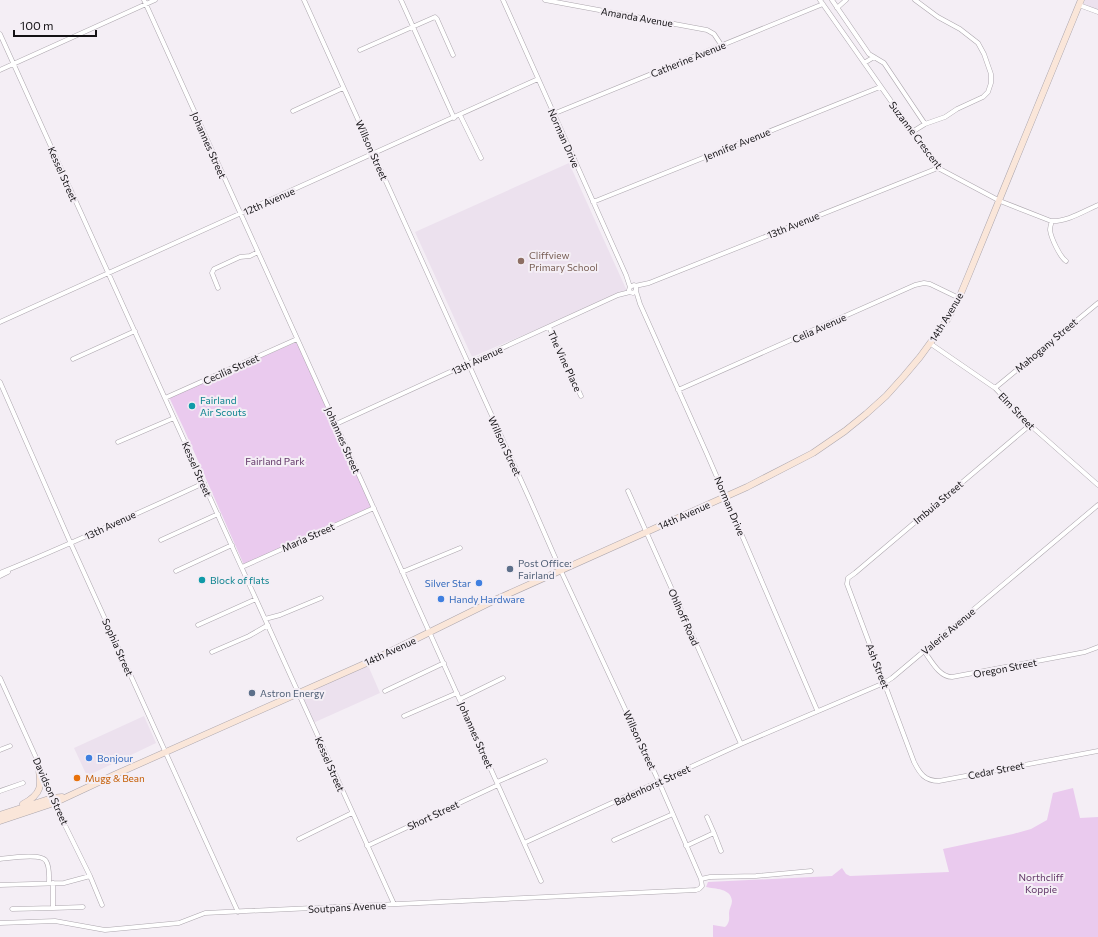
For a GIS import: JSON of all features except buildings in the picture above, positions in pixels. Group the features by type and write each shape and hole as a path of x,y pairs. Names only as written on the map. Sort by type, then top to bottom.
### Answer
{"main road":[{"name":"14th Avenue","path":"0,815 64,797 371,661 561,570 747,486 813,453 845,431 886,396 920,357 959,298 1000,201 1080,2"},
{"path":"10,812 36,796 41,787 38,763"},
{"name":"14th Avenue","path":"0,821 53,800"}],"street":[{"path":"0,70 145,2 155,0"},
{"name":"Willson Street","path":"304,0 561,570 659,782 701,879"},
{"path":"401,0 454,118"},
{"name":"Norman Drive","path":"503,0 725,496 817,710"},
{"name":"Amanda Avenue","path":"544,0 707,30 714,34 722,46"},
{"path":"832,0 869,54 884,62 925,124"},
{"path":"837,8 846,0"},
{"path":"912,132 925,124 945,117 987,94 990,87 991,74 984,54 974,39 914,0"},
{"name":"Johannes Street","path":"145,2 541,881"},
{"name":"Catherine Avenue","path":"553,114 722,46 822,2"},
{"name":"Suzanne Crescent","path":"822,2 938,168 1000,201 1052,221"},
{"path":"1080,2 1098,12"},
{"path":"360,50 436,18 453,55"},
{"name":"Kessel Street","path":"0,34 394,904"},
{"path":"864,63 874,57"},
{"name":"12th Avenue","path":"0,322 538,79"},
{"name":"Jennifer Avenue","path":"593,202 880,87"},
{"path":"293,111 343,88"},
{"path":"460,115 481,158"},
{"name":"13th Avenue","path":"336,424 618,295 938,168"},
{"path":"1066,261 1061,256 1051,233 1050,229 1052,221 1067,219 1098,205"},
{"path":"218,288 212,273 214,269 240,257 250,256 258,252"},
{"name":"Celia Avenue","path":"678,390 915,285 924,283 930,284 959,298"},
{"name":"Mahogany Street","path":"995,388 1098,303"},
{"name":"The Vine Place","path":"549,327 581,396"},
{"path":"73,359 135,331"},
{"name":"Cecilia Street","path":"165,398 297,339"},
{"name":"Elm Street","path":"930,344 995,388 1030,425 1098,485"},
{"name":"Sophia Street","path":"0,382 71,544 238,912"},
{"path":"118,442 174,418"},
{"name":"Imbuia Street","path":"847,581 855,572 1030,425"},
{"name":"13th Avenue","path":"0,573 71,544 204,483"},
{"name":"Ohlhoff Road","path":"628,491 741,744"},
{"name":"Valerie Avenue","path":"779,727 884,683 1098,505"},
{"name":"Maria Street","path":"242,567 374,508"},
{"path":"161,540 218,514"},
{"path":"176,571 232,545"},
{"path":"402,572 460,548"},
{"name":"13th Avenue","path":"0,576 17,567"},
{"name":"Ash Street","path":"847,581 848,588 910,751"},
{"path":"265,619 280,615 321,598"},
{"path":"198,625 256,599"},
{"path":"212,652 249,636 268,625"},
{"name":"Oregon Street","path":"924,650 941,674 947,677 952,677 1085,652 1098,647"},
{"path":"384,691 444,663"},
{"name":"Davidson Street","path":"0,678 53,800 90,876 102,905"},
{"path":"460,699 503,678"},
{"path":"404,716 457,693"},
{"name":"Badenhorst Street","path":"524,843 779,727"},
{"path":"0,750 10,746"},
{"name":"Cedar Street","path":"910,751 920,774 926,779 939,781 1098,751"},
{"name":"Short Street","path":"367,846 545,761"},
{"path":"0,792 23,783"},
{"path":"299,839 352,813"},
{"path":"614,840 673,814"},
{"path":"707,817 721,851"},
{"path":"686,846 714,833"},
{"path":"0,859 36,856 44,859 48,866 53,908"},
{"path":"701,879 710,877 756,876 811,871"},
{"path":"0,885 64,883 90,876"},
{"name":"Soutpans Avenue","path":"0,923 55,921 105,930 179,923 202,914 698,890 702,885 701,879"},
{"path":"12,909 83,907"}],"shaded area":[{"path":"1085,0 1098,0 1098,11 1083,6"},
{"name":"Cliffview Primary School","path":"569,163 627,291 472,357 415,232"},
{"path":"367,663 380,693 313,723 300,694"},
{"path":"144,716 156,743 87,776 74,748"}],"green space":[{"name":"Fairland Park","path":"299,341 373,506 244,565 169,397"},
{"name":"Northcliff Koppie","path":"1073,788 1080,818 1098,817 1098,937 713,937 713,925 725,927 727,925 732,901 731,897 726,891 706,887 708,882 832,876 842,868 846,874 850,876 949,872 943,849 1031,829 1047,820 1053,793"}],"place":[{"name":"Cliffview Primary School","path":"521,261"},
{"name":"Fairland Air Scouts","path":"192,406"},
{"name":"Post Office: Fairland","path":"510,569"},
{"name":"Block of flats","path":"202,580"},
{"name":"Silver Star","path":"479,583"},
{"name":"Handy Hardware","path":"441,599"},
{"name":"Astron Energy","path":"252,693"},
{"name":"Bonjour","path":"89,758"},
{"name":"Mugg & Bean","path":"77,778"}]}
